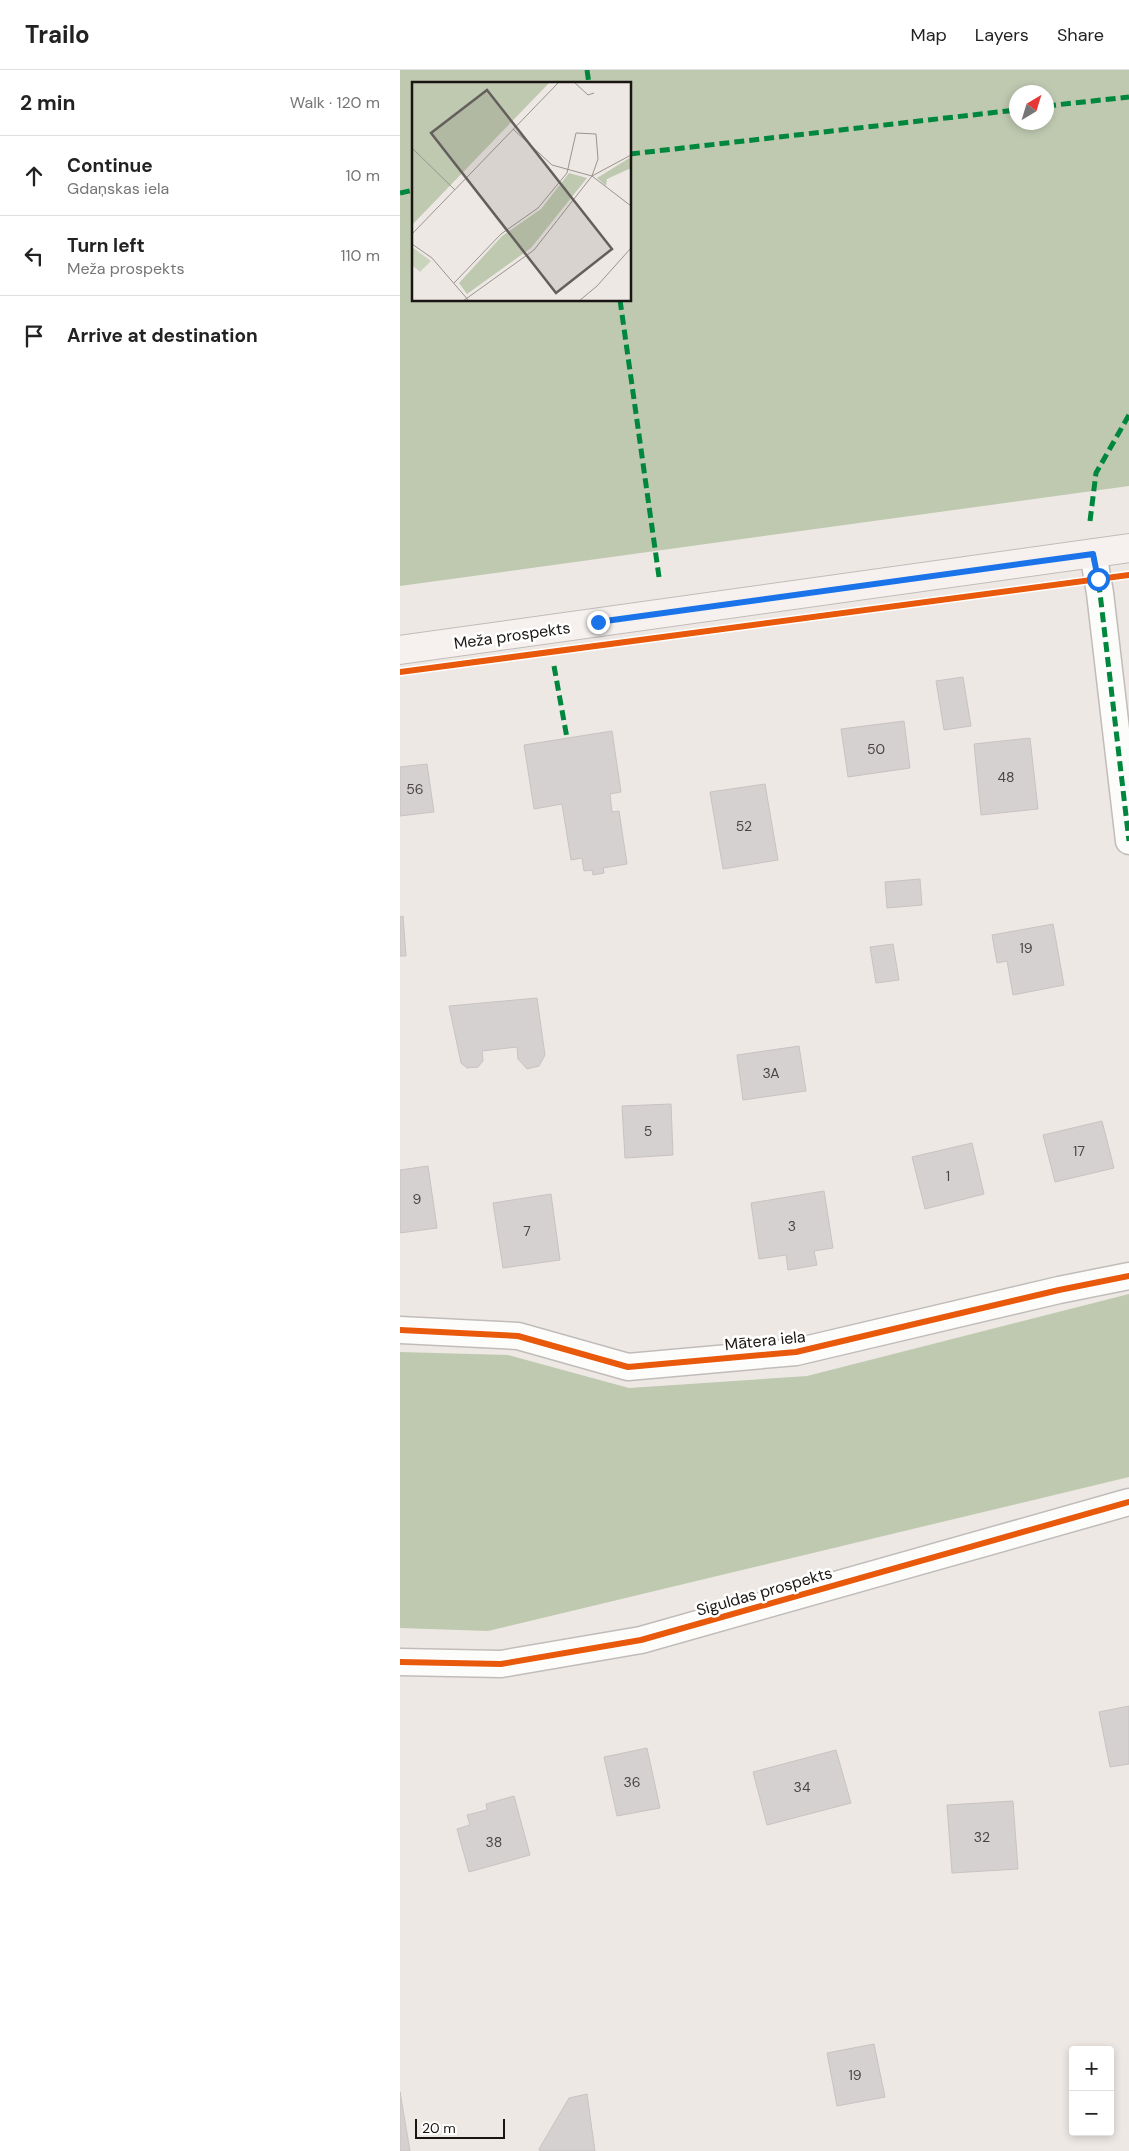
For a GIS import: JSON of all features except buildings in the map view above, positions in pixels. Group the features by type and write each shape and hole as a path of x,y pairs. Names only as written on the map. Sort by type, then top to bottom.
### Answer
{"street":[{"name":"Meža prospekts","path":"400,650 1129,548"},
{"path":"1093,554 1100,593 1129,841"},
{"name":"Mātera iela","path":"400,1330 518,1336 628,1366 796,1352 1050,1292 1129,1276"},
{"name":"Siguldas prospekts","path":"400,1662 501,1664 641,1640 1129,1502"}],"green space":[{"path":"400,70 1129,70 1129,486 400,586"},
{"path":"1129,1294 1129,1477 488,1631 400,1628 400,1352 508,1355 629,1388 807,1376"}],"marked path":[{"path":"587,70 589,82"},
{"path":"1054,105 1129,97"},
{"path":"631,154 1009,111"},
{"path":"400,193 412,190"},
{"path":"620,301 659,577"},
{"path":"1090,521 1096,473 1129,415"},
{"path":"1093,553 1100,593 1129,841"},
{"path":"554,666 567,738"}],"cycle path":[{"path":"400,672 1129,575"},
{"path":"400,1330 518,1336 628,1367 796,1352 1059,1290 1129,1276"},
{"path":"400,1662 501,1664 641,1640 1129,1502"}],"route":[{"path":"598,622 1093,554 1098,579"}]}
